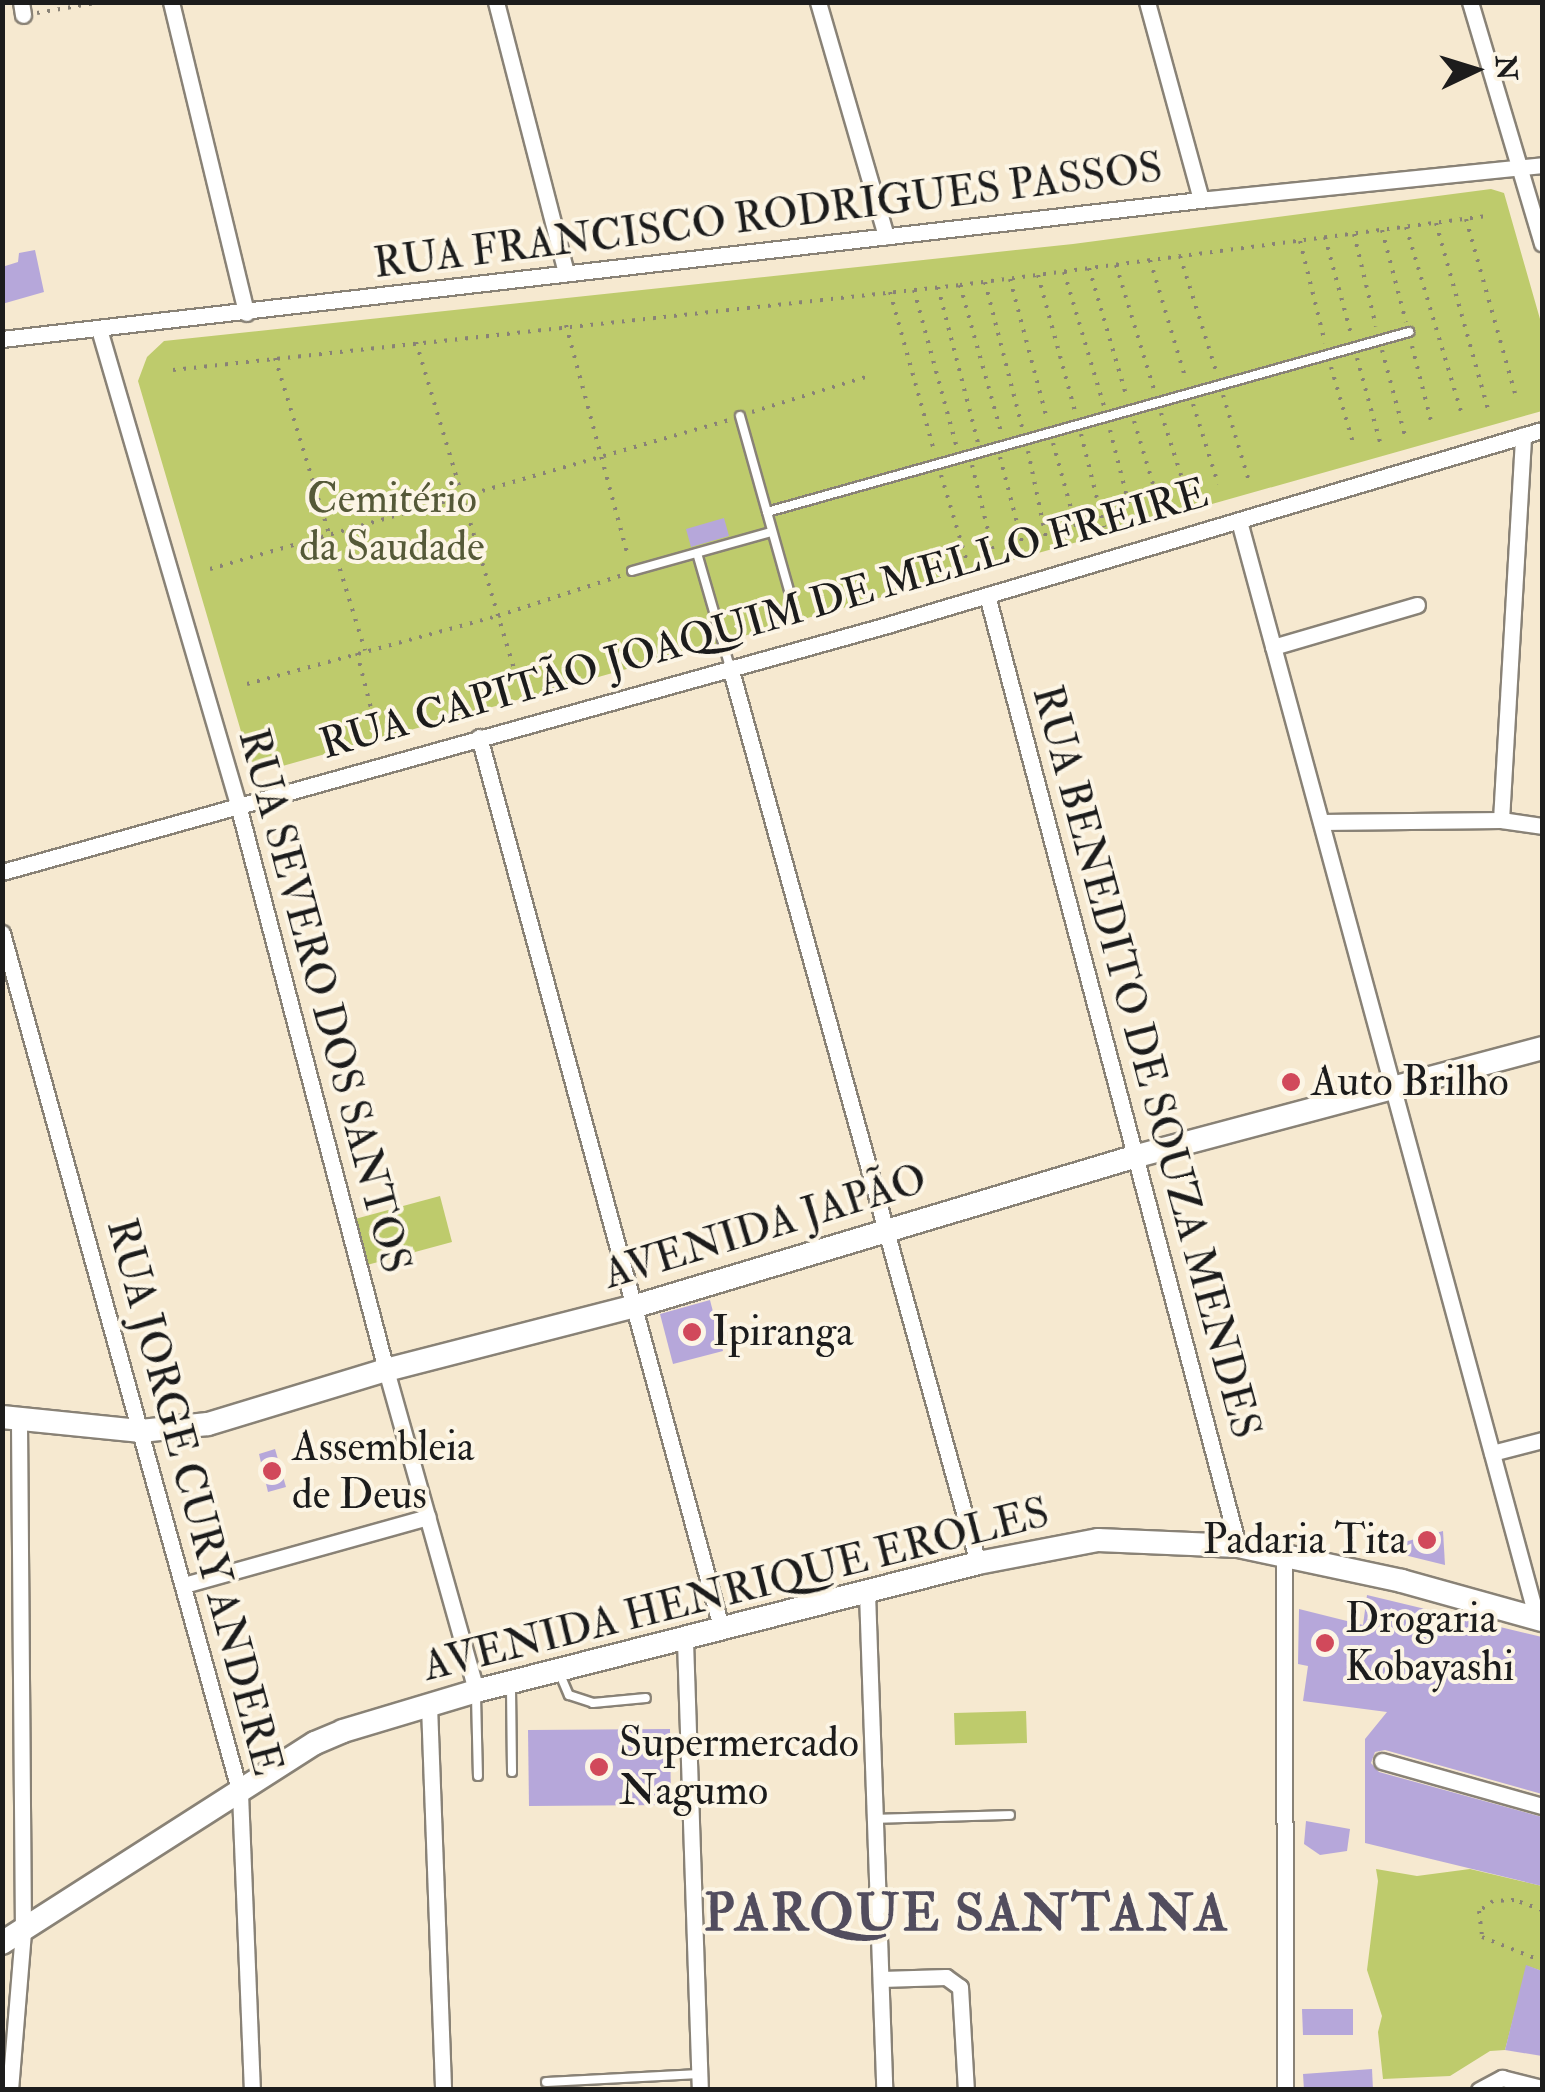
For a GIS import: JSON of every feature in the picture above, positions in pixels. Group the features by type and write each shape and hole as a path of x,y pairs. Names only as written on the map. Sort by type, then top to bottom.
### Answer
{"main road":[{"name":"AVENIDA JAPÃO","path":"11,1418 141,1431 208,1424 386,1370 636,1306 889,1227 1137,1156 1542,1048"},
{"name":"AVENIDA HENRIQUE EROLES","path":"13,1938 329,1737 374,1718 685,1641 978,1562 1098,1540 1238,1546 1402,1581 1540,1619"}],"street":[{"path":"171,2 246,313"},
{"path":"496,2 566,273"},
{"path":"818,2 886,236"},
{"path":"1148,2 1201,200"},
{"path":"1470,2 1542,244"},
{"name":"RUA FRANCISCO RODRIGUES PASSOS","path":"2,339 1201,200 1542,165"},
{"name":"RUA SEVERO DOS SANTOS","path":"99,329 238,805 386,1370 476,1691"},
{"path":"1501,820 1536,433"},
{"name":"RUA CAPITÃO JOAQUIM DE MELLO FREIRE","path":"2,872 987,595 1536,433"},
{"path":"1239,521 1540,1619"},
{"name":"RUA BENEDITO DE SOUZA MENDES","path":"987,595 1238,1546"},
{"path":"1273,647 1417,605"},
{"path":"730,667 889,1227 978,1562"},
{"path":"479,737 722,1631"},
{"path":"1321,822 1501,820 1542,826"},
{"name":"RUA JORGE CURY ANDERE","path":"2,933 240,1793 252,2090"},
{"path":"10,2090 9,2017 22,1729 11,1418"},
{"path":"1492,1453 1542,1440"},
{"path":"184,1586 428,1517"},
{"path":"1284,1556 1286,2090"},
{"path":"868,1593 884,2090"},
{"path":"685,1641 700,2082"},
{"path":"429,1704 443,2090"},
{"path":"2,1730 22,1729"},
{"path":"1382,1760 1542,1806"},
{"path":"881,1979 946,1977 960,1987 966,2090"},
{"path":"1480,2090 1502,2078 1542,2088"}],"lane":[{"path":"767,512 1409,332"},
{"path":"740,416 791,598"},
{"path":"632,572 771,532"},
{"path":"697,553 730,667"},
{"path":"559,1672 570,1695 594,1703 646,1698"},
{"path":"511,1683 512,1772"},
{"path":"476,1691 478,1776"},
{"path":"875,1819 1010,1815"},
{"path":"546,2082 700,2082"}],"path":[{"path":"22,9 100,2"},
{"path":"173,370 938,288 1487,216"},
{"path":"1466,219 1515,393"},
{"path":"1436,223 1488,408"},
{"path":"1406,227 1461,412"},
{"path":"1180,256 1248,478"},
{"path":"1150,260 1218,484"},
{"path":"1116,265 1188,500"},
{"path":"1089,268 1157,497"},
{"path":"1064,272 1129,506"},
{"path":"1038,275 1104,527"},
{"path":"1010,279 1077,530"},
{"path":"986,282 1048,543"},
{"path":"960,285 1023,546"},
{"path":"938,288 980,453"},
{"path":"914,290 960,458"},
{"path":"890,292 968,565"},
{"path":"247,684 498,616 632,572 566,325"},
{"path":"416,342 516,680"},
{"path":"275,358 366,651"},
{"path":"970,455 994,555"},
{"path":"210,569 602,458"},
{"path":"357,653 375,724"},
{"path":"1542,1910 1514,1900 1493,1901 1479,1911 1482,1937 1542,1961"}],"green space":[{"name":"Cemitério da Saudade","path":"1491,189 1504,193 1542,326 1542,411 279,767 250,762 138,381 147,357 164,341 1073,244"},
{"path":"440,1196 452,1242 367,1265 355,1219"},
{"path":"1026,1711 1027,1743 955,1745 954,1713"},
{"path":"1376,1869 1417,1876 1470,1869 1542,1886 1542,1971 1527,1966 1505,2050 1490,2051 1450,2076 1383,2079 1378,2032 1382,2016 1367,1970 1378,1881"}],"building":[{"path":"35,250 44,292 2,304 2,267 18,262 19,253"},
{"path":"724,518 729,536 691,547 686,529"},
{"name":"Ipiranga","path":"710,1300 723,1351 673,1364 660,1314"},
{"name":"Assembleia de Deus","path":"275,1449 286,1487 268,1492 259,1454"},
{"name":"Padaria Tita","path":"1443,1531 1445,1565 1380,1549"},
{"path":"1367,1595 1542,1637 1542,1794 1385,1750 1375,1752 1371,1763 1379,1772 1542,1817 1542,1886 1365,1843 1365,1739 1387,1712 1303,1701 1308,1666 1298,1664 1299,1609 1363,1625"},
{"name":"Supermercado Nagumo","path":"670,1729 671,1805 529,1806 528,1730"},
{"path":"1306,1821 1350,1829 1347,1851 1320,1855 1304,1844"},
{"path":"1526,1965 1542,1971 1542,2056 1505,2050"},
{"path":"1302,2009 1353,2009 1353,2035 1303,2035"},
{"path":"1372,2069 1373,2090 1304,2090 1303,2074"}],"place":[{"name":"Auto Brilho","path":"1291,1082"},
{"name":"Ipiranga","path":"692,1332"},
{"name":"Assembleia de Deus","path":"272,1471"},
{"name":"Padaria Tita","path":"1427,1540"},
{"name":"Drogaria Kobayashi","path":"1325,1643"},
{"name":"Supermercado Nagumo","path":"599,1767"}],"district":[{"name":"PARQUE SANTANA","path":"967,1914"}]}
